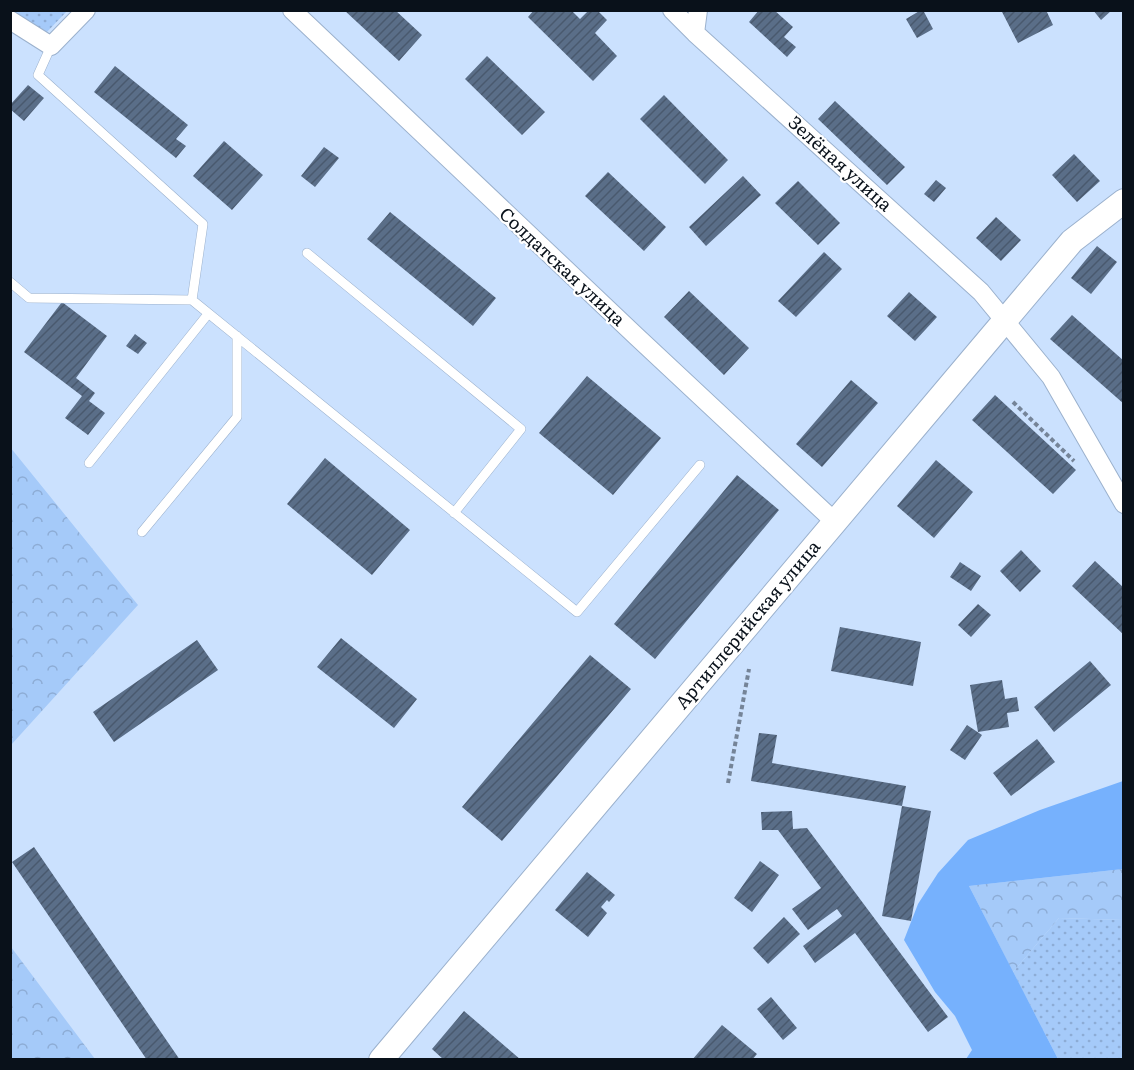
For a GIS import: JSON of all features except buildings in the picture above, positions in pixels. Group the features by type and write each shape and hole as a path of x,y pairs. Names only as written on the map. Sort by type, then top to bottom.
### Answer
{"street":[{"path":"10,20 51,46 86,10"},
{"name":"Солдатская улица","path":"292,10 835,522"},
{"name":"Зелёная улица","path":"672,10 981,292 1051,376 1124,504"},
{"path":"695,33 698,10"},
{"name":"Артиллерийская улица","path":"381,1059 1072,241 1124,201"}],"lane":[{"path":"51,46 38,75 203,224 192,300"},
{"path":"307,253 521,429 454,513"},
{"path":"10,282 29,298 192,300 577,612 700,465"},
{"path":"89,463 208,314"},
{"path":"142,532 237,417 237,336"}],"path":[{"path":"1013,402 1074,461"},
{"path":"728,783 749,669"}],"green space":[{"path":"10,11 67,11 46,33 11,23"},
{"path":"10,447 138,605 11,745 10,745"},
{"path":"1123,869 1123,920 1059,918 1013,972 969,886"},
{"path":"1059,918 1123,920 1123,1059 1058,1059 1013,972"},
{"path":"11,947 95,1059 11,1059"}],"shaded area":[{"path":"1123,781 1123,869 969,886 1058,1059 966,1059 972,1050 955,1016 935,992 904,940 918,904 938,873 968,840 1040,810"}]}
